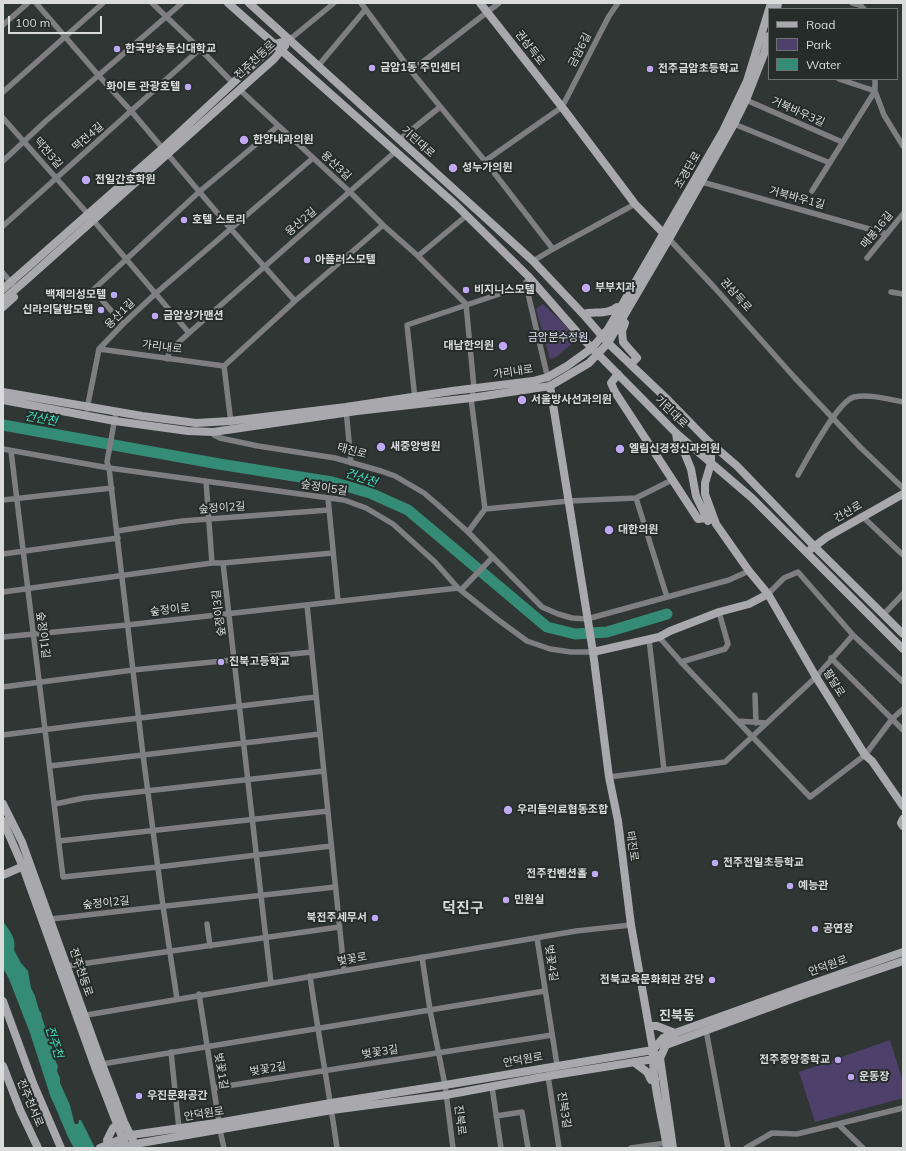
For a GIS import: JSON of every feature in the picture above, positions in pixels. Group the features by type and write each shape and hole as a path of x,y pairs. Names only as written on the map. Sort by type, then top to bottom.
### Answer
{"street":[{"path":"3,24 28,3"},
{"path":"36,3 132,112 230,228 295,300"},
{"path":"3,92 103,3"},
{"path":"152,3 233,83"},
{"path":"99,76 182,3"},
{"name":"기린대로","path":"228,3 396,151 466,216 528,276 595,351 676,432 752,498 903,649"},
{"name":"기린대로","path":"249,3 533,261 583,314 605,340 708,441 737,466 814,546 903,634"},
{"path":"289,40 334,3"},
{"path":"362,3 365,10 411,71 485,161 553,249"},
{"name":"권삼득로","path":"480,3 562,107 635,204 714,287 795,378 860,447 903,488"},
{"path":"411,71 499,3"},
{"name":"금암6길","path":"562,107 609,16 618,3"},
{"path":"852,3 860,5 863,8"},
{"path":"318,66 365,10"},
{"name":"조경단로","path":"605,340 622,318 667,237 747,81 768,13"},
{"name":"전주천동로","path":"165,151 233,83 275,44 289,40"},
{"name":"전주천동로","path":"3,300 13,285 165,151 240,90 283,50 289,40"},
{"name":"조경단로","path":"605,340 608,329 702,182 734,124 766,55 768,42"},
{"name":"떡전4길","path":"57,178 132,112 200,49"},
{"name":"떡전3길","path":"3,161 47,120 99,76"},
{"path":"842,80 875,91"},
{"path":"875,80 875,91 884,115 903,146"},
{"name":"용산3길","path":"240,90 418,256 466,304"},
{"path":"812,192 875,91"},
{"name":"거북바우3길","path":"746,100 842,142"},
{"path":"399,140 440,107"},
{"path":"485,161 562,107"},
{"name":"떡전3길","path":"3,118 25,141 90,217"},
{"path":"734,124 830,162"},
{"path":"123,324 93,290 199,192 278,126"},
{"name":"기린대로","path":"350,192 396,151"},
{"path":"230,228 313,158"},
{"name":"떡전3길","path":"3,226 57,178"},
{"name":"거북바우1길","path":"702,182 887,234"},
{"name":"용산2길","path":"189,333 350,192"},
{"path":"533,261 635,204"},
{"name":"매봉16길","path":"867,258 903,214"},
{"path":"418,256 466,216"},
{"path":"90,217 125,260 189,333 170,350 167,359"},
{"name":"전주천동로","path":"3,290 36,271 90,217"},
{"path":"231,429 224,366 295,300 383,225"},
{"name":"용산1길","path":"99,350 123,324 155,294 230,228"},
{"path":"3,307 39,275 36,271"},
{"path":"3,273 13,285"},
{"path":"528,276 526,285 550,386 587,622"},
{"path":"415,401 407,325 526,285"},
{"path":"892,292 903,294"},
{"path":"466,304 474,388 472,398 485,509 468,532"},
{"path":"583,314 592,312 604,313 614,310 617,307 620,309"},
{"path":"622,318 625,323 622,331 623,342 637,358 631,364"},
{"name":"가리내로","path":"3,392 87,411 114,423 188,432 213,432 346,410 415,401 472,398 550,386 589,364 595,351 605,340"},
{"path":"87,411 99,350"},
{"name":"가리내로","path":"99,350 224,366"},
{"name":"가리내로","path":"415,401 474,388 533,381 548,377 595,351"},
{"path":"485,509 569,501 636,498 672,480 615,392 611,383 618,374"},
{"path":"798,475 828,424 840,408 852,398 869,396 903,402"},
{"name":"가리내로","path":"3,400 87,411 116,412 196,423 346,410"},
{"path":"346,410 351,463"},
{"path":"116,412 108,465 112,488 143,755 177,999"},
{"name":"태진로","path":"213,432 214,435 220,438 258,446 335,458 381,471 410,484 424,493 468,532 491,559 542,607 558,614 587,622 667,597"},
{"path":"676,432 677,440 689,463 696,496 706,518"},
{"name":"팔달로","path":"708,441 712,463 705,484 705,494 716,524 748,571 768,594 816,677 865,755 872,761 903,806"},
{"name":"숲정이5길","path":"3,449 206,481 344,500 366,508 393,524 435,562 459,589 496,619 527,640 550,649 571,652 592,649"},
{"name":"숲정이1길","path":"11,451 63,877 158,867"},
{"name":"팔달로","path":"672,480 698,519 706,518 708,522 716,524"},
{"path":"206,481 212,563"},
{"path":"3,500 112,488"},
{"name":"건산로","path":"807,553 827,536 903,494"},
{"path":"328,498 338,601"},
{"path":"636,498 667,597 729,580 748,571"},
{"name":"숲정이2길","path":"117,531 182,521 329,510"},
{"path":"862,516 903,554"},
{"path":"3,554 73,543 118,538"},
{"path":"3,592 212,563 333,553"},
{"path":"459,589 467,584 491,559"},
{"name":"숲정이3길","path":"223,563 271,982"},
{"path":"592,649 659,637 670,631 718,612 749,604 768,594 784,578 798,572 853,635 903,682"},
{"name":"숲정이로","path":"3,637 459,589"},
{"path":"884,614 903,594"},
{"path":"307,605 344,970"},
{"path":"681,662 725,649 728,644 718,612"},
{"name":"태진로","path":"587,622 609,777 618,821 632,925 653,1050 673,1148"},
{"path":"609,777 725,762 816,677 853,635"},
{"path":"659,637 810,797 865,755 892,719 903,709"},
{"path":"649,639 664,770"},
{"path":"3,687 133,670 312,652"},
{"path":"832,658 903,730"},
{"path":"755,695 756,722"},
{"path":"3,735 81,724 316,697"},
{"path":"738,721 766,723"},
{"path":"50,766 320,734"},
{"path":"55,804 84,798 324,771"},
{"name":"전주천동로","path":"3,804 22,842 24,866 80,1016 122,1144"},
{"path":"59,841 328,811"},
{"path":"903,819 901,823 903,826"},
{"name":"전주천동로","path":"3,821 51,919 67,966 80,1016 102,1064 130,1136 136,1146"},
{"path":"158,867 331,846"},
{"path":"3,875 24,866"},
{"path":"261,895 335,887"},
{"name":"숲정이2길","path":"51,919 261,895"},
{"path":"207,924 210,946"},
{"name":"벚꽃로","path":"80,1016 199,994 576,931 632,925"},
{"path":"67,966 339,928"},
{"name":"벚꽃4길","path":"537,938 557,1065"},
{"name":"안덕원로","path":"122,1144 136,1146 220,1126 557,1065 653,1050 663,1038 675,1033 903,952"},
{"path":"422,957 446,1095"},
{"name":"안덕원로","path":"331,1106 446,1095 548,1076 656,1059 666,1045 803,995 903,961"},
{"path":"310,976 337,1148"},
{"name":"벚꽃4길","path":"430,1010 545,991"},
{"name":"벚꽃1길","path":"199,994 224,1148"},
{"path":"3,1001 33,1083 61,1148"},
{"path":"207,1046 430,1010"},
{"path":"649,1026 657,1026 675,1033"},
{"path":"706,1030 728,1148"},
{"name":"벚꽃3길","path":"325,1070 552,1035"},
{"name":"벚꽃1길","path":"102,1064 207,1046"},
{"path":"171,1052 179,1129"},
{"name":"태진로","path":"656,1059 655,1079 666,1145"},
{"path":"635,1063 647,1072 651,1080 655,1079"},
{"name":"전주천서로","path":"3,1066 20,1110 38,1148"},
{"name":"벚꽃2길","path":"214,1088 325,1070"},
{"name":"진북3길","path":"548,1076 559,1148"},
{"path":"492,1086 500,1148"},
{"name":"진북로","path":"446,1095 453,1148"},
{"path":"746,1148 772,1133 797,1134 903,1108"},
{"path":"496,1116 522,1112 528,1148"},
{"path":"838,1124 863,1148"},
{"path":"108,1144 107,1140 115,1126"},
{"name":"안덕원로","path":"122,1144 130,1136 179,1129 220,1126"},
{"path":"100,1148 108,1144 122,1144"},
{"path":"630,1148 666,1145"}],"green space":[{"name":"금암분수정원","path":"543,304 567,327 575,341 556,357 550,359 536,309"},
{"name":"운동장","path":"890,1040 903,1082 903,1098 815,1122 799,1072"}],"water":[{"path":"3,921 13,938 15,946 14,950 21,963 28,971 31,988 55,1056 60,1083 70,1105 74,1122 75,1124 78,1124 79,1120 81,1120 95,1148 74,1148 51,1098 30,1033 9,979 3,968"}],"waterway":[{"name":"건산천","path":"3,425 219,464 332,482 370,493 408,510 547,627 575,634 607,632 667,614"}],"place":[{"name":"한국방송통신대학교","path":"117,49"},
{"name":"금암1동 주민센터","path":"372,68"},
{"name":"전주금암초등학교","path":"650,69"},
{"name":"화이트 관광호텔","path":"188,87"},
{"name":"한양내과의원","path":"244,140"},
{"name":"성누가의원","path":"453,168"},
{"name":"전일간호학원","path":"86,180"},
{"name":"호텔 스토리","path":"184,220"},
{"name":"아플러스모텔","path":"307,260"},
{"name":"부부치과","path":"586,288"},
{"name":"비지니스모텔","path":"466,290"},
{"name":"백제의성모텔","path":"114,295"},
{"name":"신라의달밤모텔","path":"101,310"},
{"name":"금암상가맨션","path":"155,316"},
{"name":"대남한의원","path":"503,346"},
{"name":"서울방사선과의원","path":"522,400"},
{"name":"새중앙병원","path":"381,447"},
{"name":"엘림신경정신과의원","path":"620,449"},
{"name":"대한의원","path":"609,530"},
{"name":"진북고등학교","path":"221,662"},
{"name":"우리들의료협동조합","path":"508,810"},
{"name":"전주전일초등학교","path":"715,863"},
{"name":"전주컨벤션홀","path":"595,874"},
{"name":"예능관","path":"790,886"},
{"name":"민원실","path":"506,900"},
{"name":"북전주세무서","path":"375,918"},
{"name":"공연장","path":"815,929"},
{"name":"전북교육문화회관 강당","path":"712,980"},
{"name":"전주중앙중학교","path":"838,1060"},
{"name":"운동장","path":"851,1077"},
{"name":"우진문화공간","path":"139,1096"}],"district":[{"name":"덕진구","path":"463,908"},
{"name":"진북동","path":"677,1016"}],"water label":[{"name":"전주천","path":"54,1042"}]}
